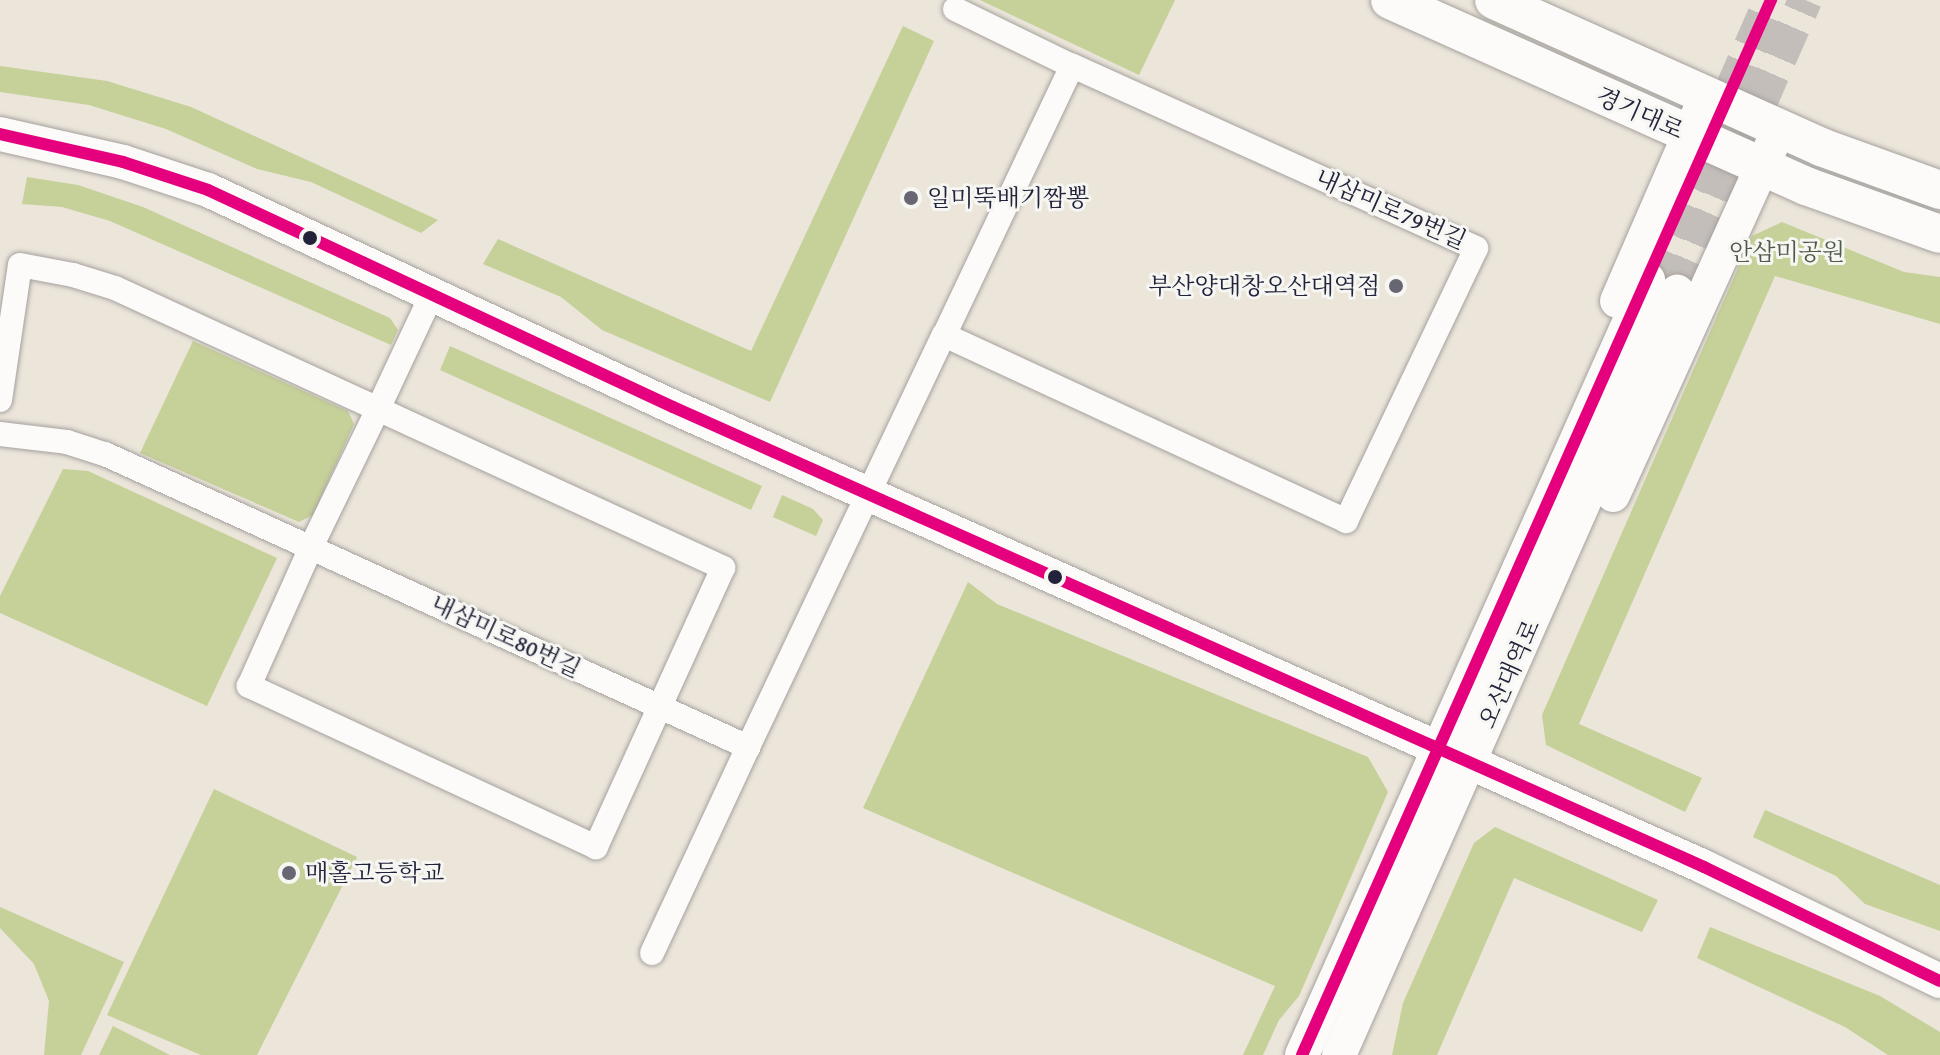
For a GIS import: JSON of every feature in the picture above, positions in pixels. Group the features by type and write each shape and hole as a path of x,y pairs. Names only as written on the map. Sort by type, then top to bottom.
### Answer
{"main road":[{"name":"경기대로","path":"1390,0 1762,167 1940,234"},
{"name":"경기대로","path":"1494,0 1779,129 1940,190"},
{"path":"1706,96 1467,646 1480,700 1535,668 1779,129"},
{"path":"0,134 123,162 208,190 871,494 1704,867 1940,981"},
{"name":"오산대역로","path":"1339,1055 1470,763 1480,700 1662,286"},
{"name":"오산대역로","path":"1302,1055 1439,748 1480,700"}],"street":[{"path":"652,953 1072,66 955,9"},
{"name":"내삼미로79번길","path":"944,335 1346,521 1476,248 1072,66"},
{"path":"0,400 20,265 115,288 378,409 723,568 596,847 249,686 312,545 378,409 432,294"},
{"name":"내삼미로80번길","path":"0,434 67,442 105,454 312,545 748,747"}],"green space":[{"path":"980,0 1175,0 1139,75"},
{"path":"903,26 934,41 770,402 602,330 561,297 483,264 498,239 751,351"},
{"path":"0,66 107,81 191,107 438,220 421,233 311,182 257,169 166,129 89,105 0,92"},
{"path":"27,177 78,185 143,207 390,318 398,330 391,345 110,221 62,207 22,204"},
{"name":"안삼미공원","path":"1782,222 1904,272 1940,277 1940,324 1775,276 1579,724 1702,778 1685,812 1546,745 1542,715 1752,236"},
{"path":"193,341 348,411 354,424 313,515 299,522 140,453"},
{"path":"450,346 762,486 751,510 440,370"},
{"path":"63,469 88,471 277,558 207,706 0,613 0,596"},
{"path":"782,495 813,509 823,520 816,536 773,517"},
{"path":"968,582 997,604 1368,757 1388,792 1299,996 1279,1020 1263,1055 1243,1055 1275,986 863,808"},
{"path":"214,789 357,857 257,1055 201,1055 107,1015"},
{"path":"1765,810 1940,885 1940,931 1865,904 1836,876 1753,837"},
{"path":"1495,827 1658,900 1642,932 1514,878 1437,1055 1392,1055 1403,1003 1474,843"},
{"path":"0,907 124,962 81,1055 44,1055 49,1001 34,964 0,928"},
{"path":"1710,927 1880,996 1940,1032 1940,1055 1888,1055 1845,1027 1697,958"},
{"path":"113,1026 170,1055 99,1055"}],"tunnel":[{"path":"1648,280 1771,0"},
{"path":"1677,292 1805,0"}],"transit line":[{"path":"1302,1055 1771,0"},
{"path":"0,134 123,162 208,190 673,407 1704,867 1940,981"}],"place":[{"name":"일미뚝배기짬뽕","path":"911,198"},
{"name":"부산양대창오산대역점","path":"1396,286"},
{"name":"매홀고등학교","path":"289,873"}]}
